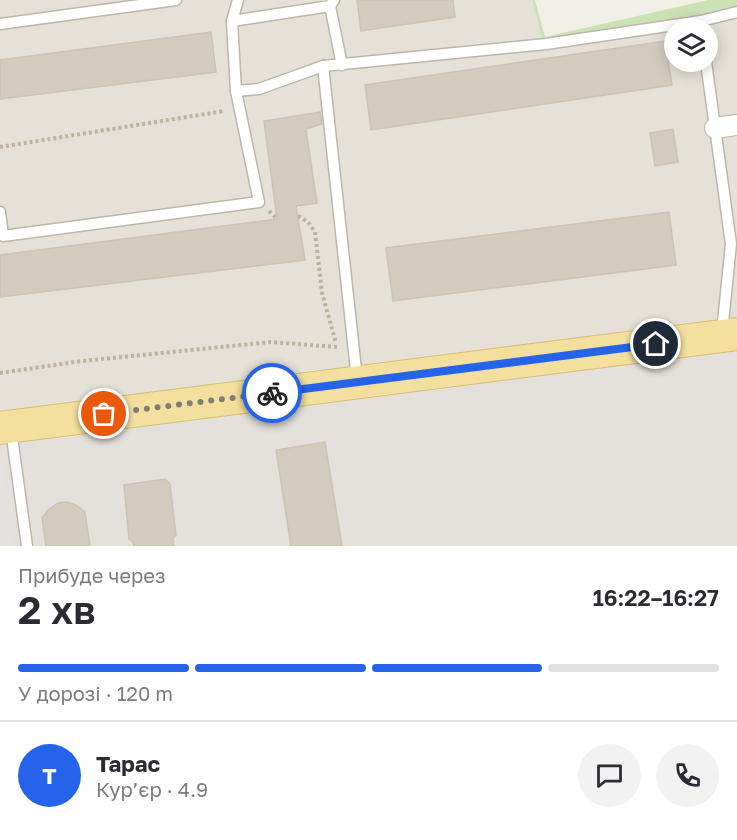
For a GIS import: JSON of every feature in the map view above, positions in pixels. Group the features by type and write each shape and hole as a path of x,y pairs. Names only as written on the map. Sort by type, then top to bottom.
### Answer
{"main road":[{"path":"5,427 730,335"}],"street":[{"path":"715,128 737,125"}],"lane":[{"path":"0,24 176,0"},
{"path":"0,212 3,236 260,202 236,91 232,21 238,0"},
{"path":"232,21 332,3 342,65"},
{"path":"718,19 737,12"},
{"path":"236,91 259,89 323,66 546,44 664,30"},
{"path":"323,66 353,384"},
{"path":"707,72 731,244 730,335"},
{"path":"5,427 27,546"}],"path":[{"path":"0,147 240,108"},
{"path":"298,216 308,222 315,232 322,293 337,347 353,384"},
{"path":"0,373 82,361 271,342 337,347"}],"shaded area":[{"path":"0,0 532,0 544,45 664,27 664,72 718,72 718,19 737,16 737,332 0,428"},
{"path":"737,332 737,546 0,546 0,428"},
{"path":"0,463 2,463 12,546 0,546"}],"green space":[{"path":"532,0 535,0 545,37 708,0 737,0 737,16 718,19 664,18 664,27 544,46"}],"building":[{"path":"357,0 453,0 455,17 361,31"},
{"path":"211,32 216,72 0,99 0,60"},
{"path":"664,41 664,72 670,72 672,85 371,130 365,85"},
{"path":"320,112 322,124 306,129 317,203 296,206 305,260 0,297 0,255 277,219 264,121"},
{"path":"673,129 678,162 655,166 650,133"},
{"path":"669,212 676,265 393,301 386,248"},
{"path":"325,442 342,546 291,546 276,450"},
{"path":"165,479 170,484 176,535 173,538 174,546 134,546 129,539 124,485"},
{"path":"66,502 76,505 85,512 90,546 46,546 42,518 58,503"}],"way so far":[{"path":"104,414 272,393"}],"route":[{"path":"272,393 656,344"}]}
